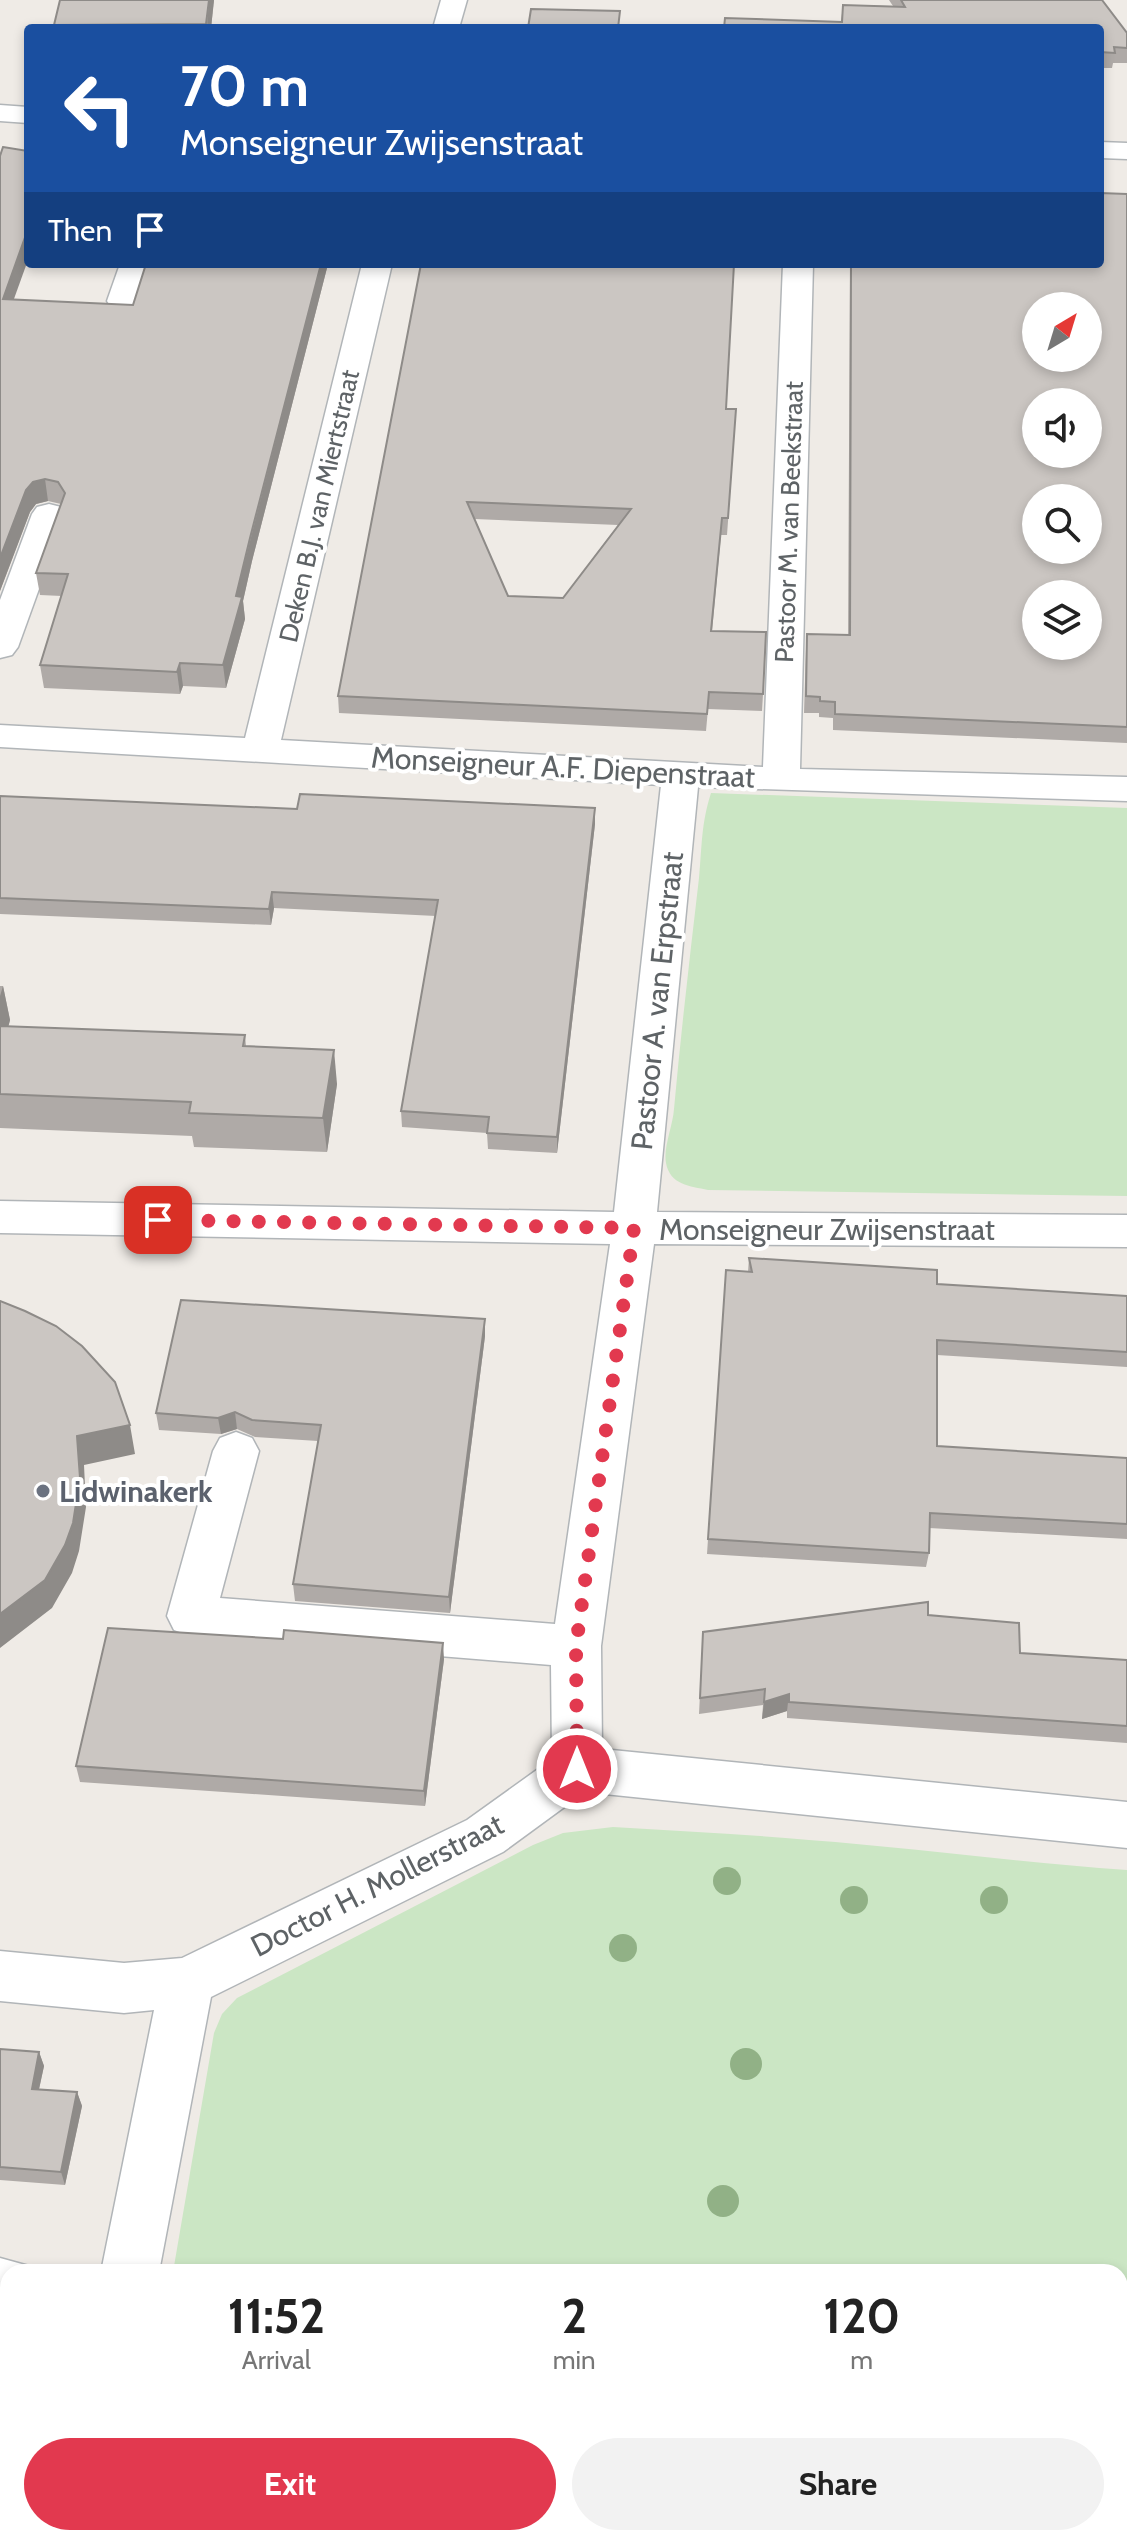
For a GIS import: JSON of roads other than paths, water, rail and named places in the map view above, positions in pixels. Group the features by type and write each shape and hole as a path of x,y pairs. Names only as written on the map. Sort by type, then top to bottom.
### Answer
{"street":[{"path":"447,24 454,0"},
{"path":"0,113 24,115"},
{"path":"1104,150 1127,151"},
{"path":"122,301 134,268"},
{"name":"Deken B.J. van Miertstraat","path":"261,749 376,268"},
{"name":"Pastoor M. van Beekstraat","path":"781,780 798,268"},
{"path":"0,647 49,514"},
{"name":"Monseigneur A.F. Diepenstraat","path":"0,736 781,780 1127,789"},
{"name":"Pastoor A. van Erpstraat","path":"577,1769 576,1646 634,1228 681,774"},
{"name":"Monseigneur Zwijsenstraat","path":"0,1217 634,1228 1127,1231"},
{"path":"236,1451 191,1616 576,1646"},
{"path":"577,1769 1127,1825"},
{"name":"Doctor H. Mollerstraat","path":"0,1976 124,1988 187,1982 485,1836 577,1769"},
{"path":"132,2264 187,1982"}],"place":[{"name":"Lidwinakerk","path":"43,1491"}]}
